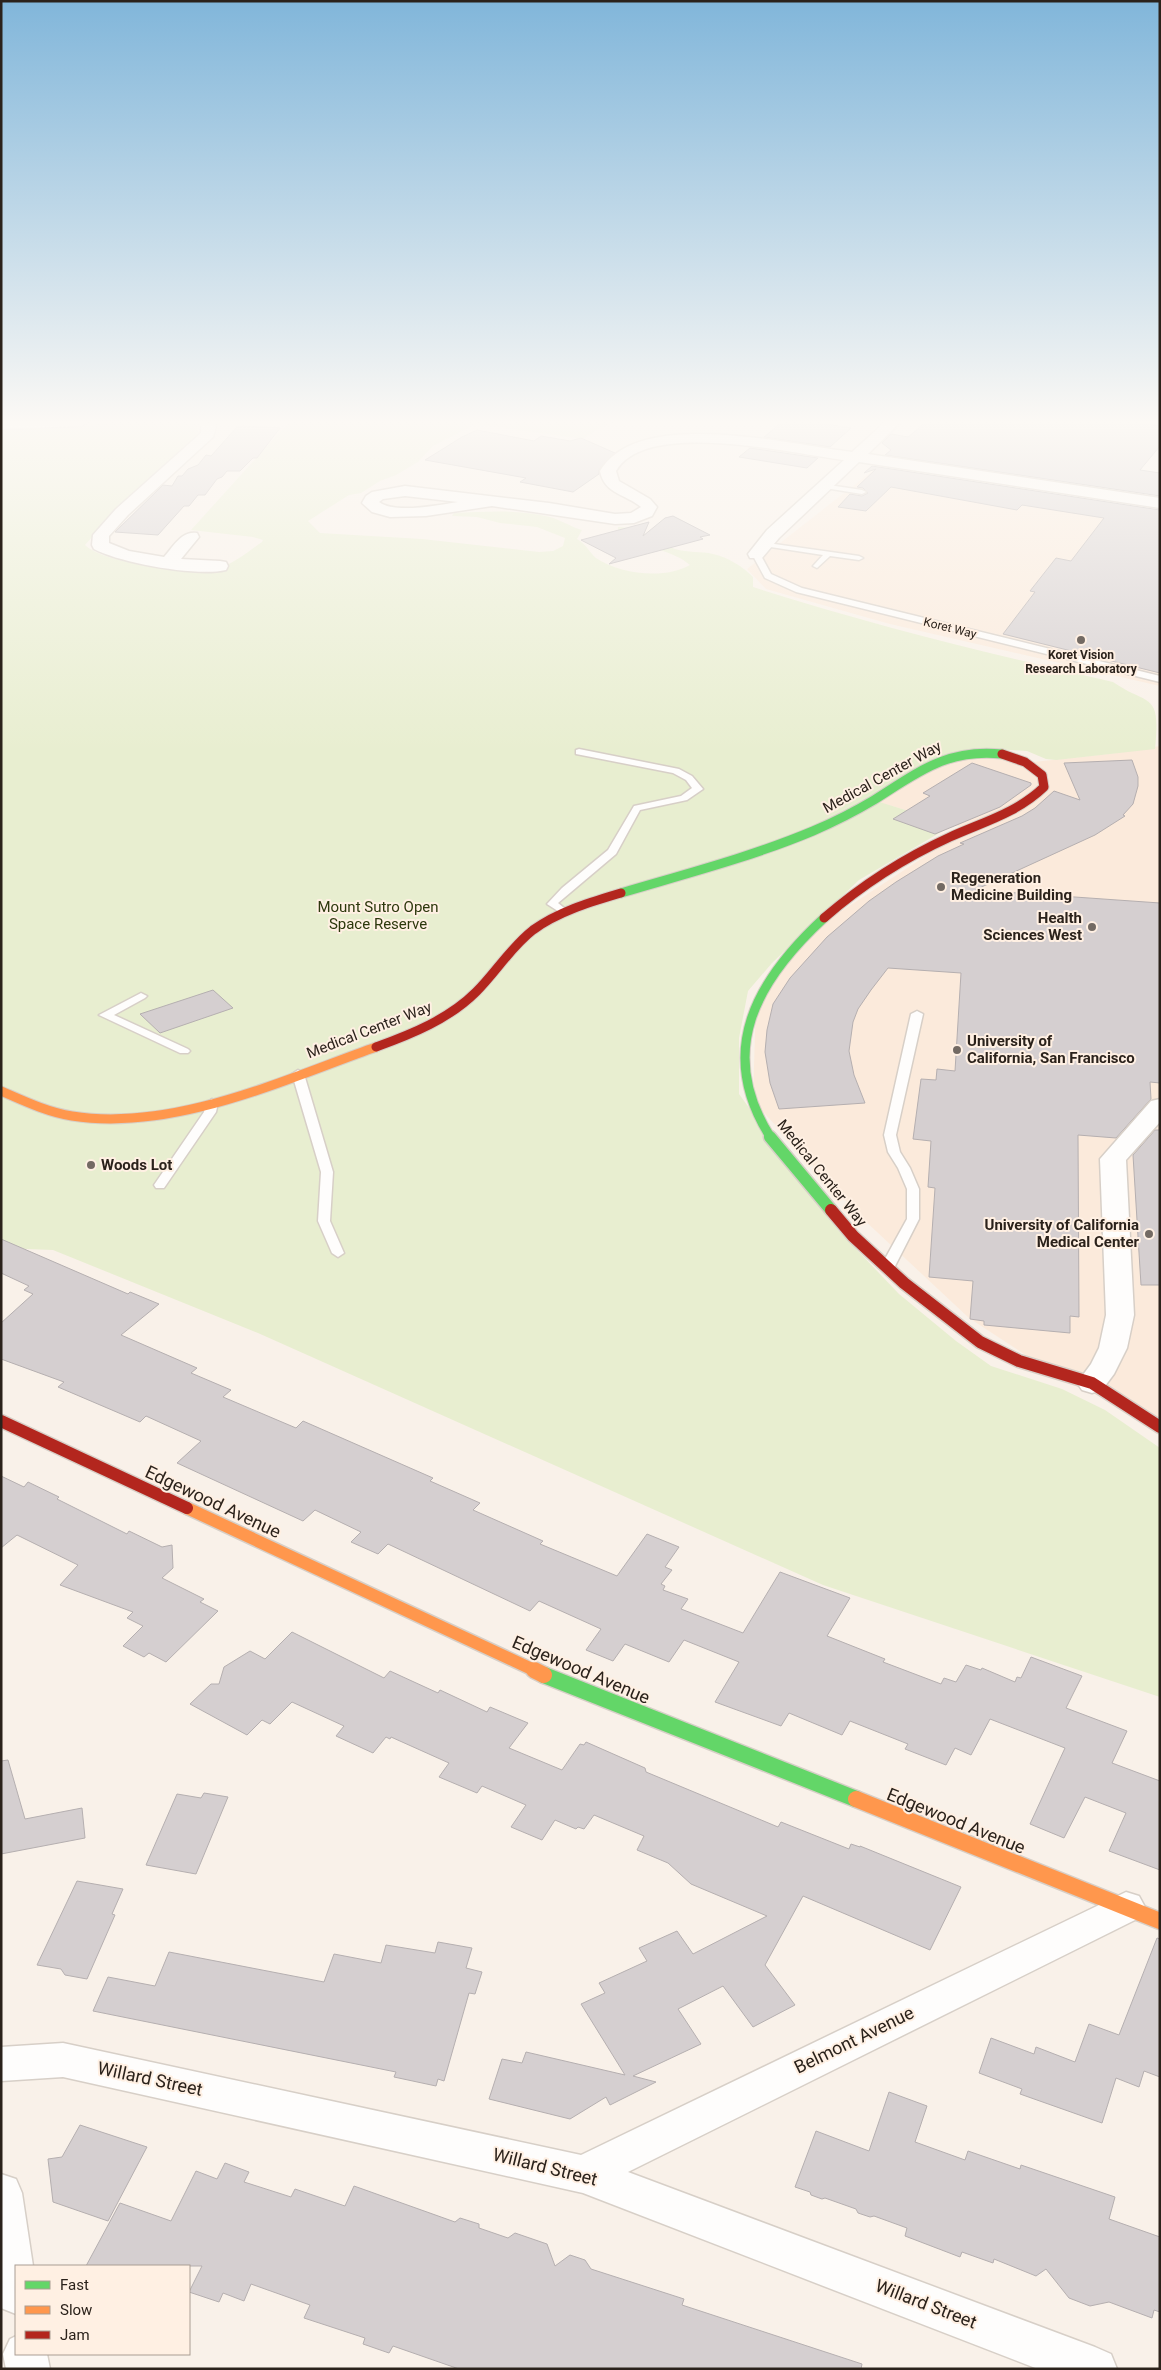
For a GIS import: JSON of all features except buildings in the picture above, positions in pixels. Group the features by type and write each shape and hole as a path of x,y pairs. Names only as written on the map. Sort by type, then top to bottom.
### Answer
{"street":[{"path":"103,533 101,535 100,545 115,552 169,562 220,566"},
{"path":"760,549 777,533"},
{"path":"169,562 191,537"},
{"name":"Medical Center Way","path":"1,1091 35,1107 76,1116 100,1118 166,1115 212,1103 406,1035 447,1015 473,996 522,938 534,928 564,912 736,859 800,836 849,813 929,765 953,755 973,752 1007,755 1027,762 1042,775 1044,787 1034,798 905,861 869,884 819,923 778,966 766,982 750,1013 745,1046 748,1080 759,1118 769,1136 841,1223 887,1268 928,1303 980,1342 1019,1361 1092,1383 1118,1398 1160,1427"},
{"path":"1092,1383 1104,1367 1113,1348 1120,1315 1113,1159 1160,1106"},
{"name":"Edgewood Avenue","path":"1,1421 523,1666 1143,1914"},
{"name":"Belmont Avenue","path":"583,2174 1143,1914"},
{"name":"Willard Street","path":"1,2064 63,2060 583,2174 1095,2369"},
{"path":"1,2193 15,2286"},
{"path":"26,2355 28,2369"}],"lane":[{"path":"760,549 859,558"},
{"name":"Koret Way","path":"760,549 768,576 799,590 1160,679"},
{"path":"817,566 828,554"},
{"path":"564,912 552,904 560,895 613,851 627,821 637,808 684,798 698,789 689,778 676,771 579,752"},
{"path":"142,996 105,1015 184,1051"},
{"path":"887,1268 913,1219 913,1189 904,1168 894,1152 890,1135 917,1014"},
{"path":"298,1074 327,1172 324,1221 338,1253"},
{"path":"160,1185 210,1112 212,1103"}],"shaded area":[{"path":"793,533 1160,533 1160,686 890,624 766,589 747,569"},
{"name":"University of California, San Francisco","path":"1160,746 1160,1423 1067,1382 969,1318 862,1218 753,1101 756,999 805,935 967,829 866,798 954,749 1034,762 1117,753"}],"green space":[{"name":"Mount Sutro Open Space Reserve","path":"1,533 96,533 85,545 94,551 127,562 167,569 187,570 222,567 245,554 263,540 214,533 320,533 422,539 539,552 553,551 563,546 565,538 551,533 581,533 577,539 596,558 617,568 655,574 679,570 690,565 674,555 621,533 642,533 675,549 719,555 730,560 753,577 753,587 797,601 977,650 1113,682 1144,699 1154,708 1156,717 1155,749 1056,760 1046,759 1027,751 982,748 867,798 953,825 859,880 772,963 748,991 739,1038 739,1094 838,1230 899,1294 956,1341 991,1366 1062,1389 1105,1410 1160,1448 1160,1697 823,1585 258,1333 53,1250 1,1248"}],"traffic: fast":[{"path":"621,893 742,857 813,831 852,813 919,771 949,757 983,752 1002,754"},
{"path":"824,918 779,965 763,990 751,1016 746,1043 746,1072 753,1102 768,1134 831,1210"},
{"path":"544,1675 856,1799"}],"traffic: slow":[{"path":"1,1091 41,1107 73,1116 121,1118 159,1114 196,1107 269,1086 376,1047"},
{"path":"187,1508 544,1675"},
{"path":"856,1799 1160,1921"}],"traffic: jam":[{"path":"824,918 868,883 900,863 950,837 1012,811 1024,804 1044,787 1042,775 1025,762 1002,754"},
{"path":"376,1047 419,1030 459,1007 484,984 522,940 544,923 568,910 621,893"},
{"path":"831,1210 853,1236 904,1283 980,1342 1019,1361 1092,1383 1160,1427"},
{"path":"1,1421 187,1508"}],"place":[{"name":"Koret Vision Research Laboratory","path":"1081,640"},
{"name":"Regeneration Medicine Building","path":"941,887"},
{"name":"Health Sciences West","path":"1092,927"},
{"name":"University of California, San Francisco","path":"957,1050"},
{"name":"Woods Lot","path":"91,1165"},
{"name":"University of California Medical Center","path":"1149,1234"}]}
